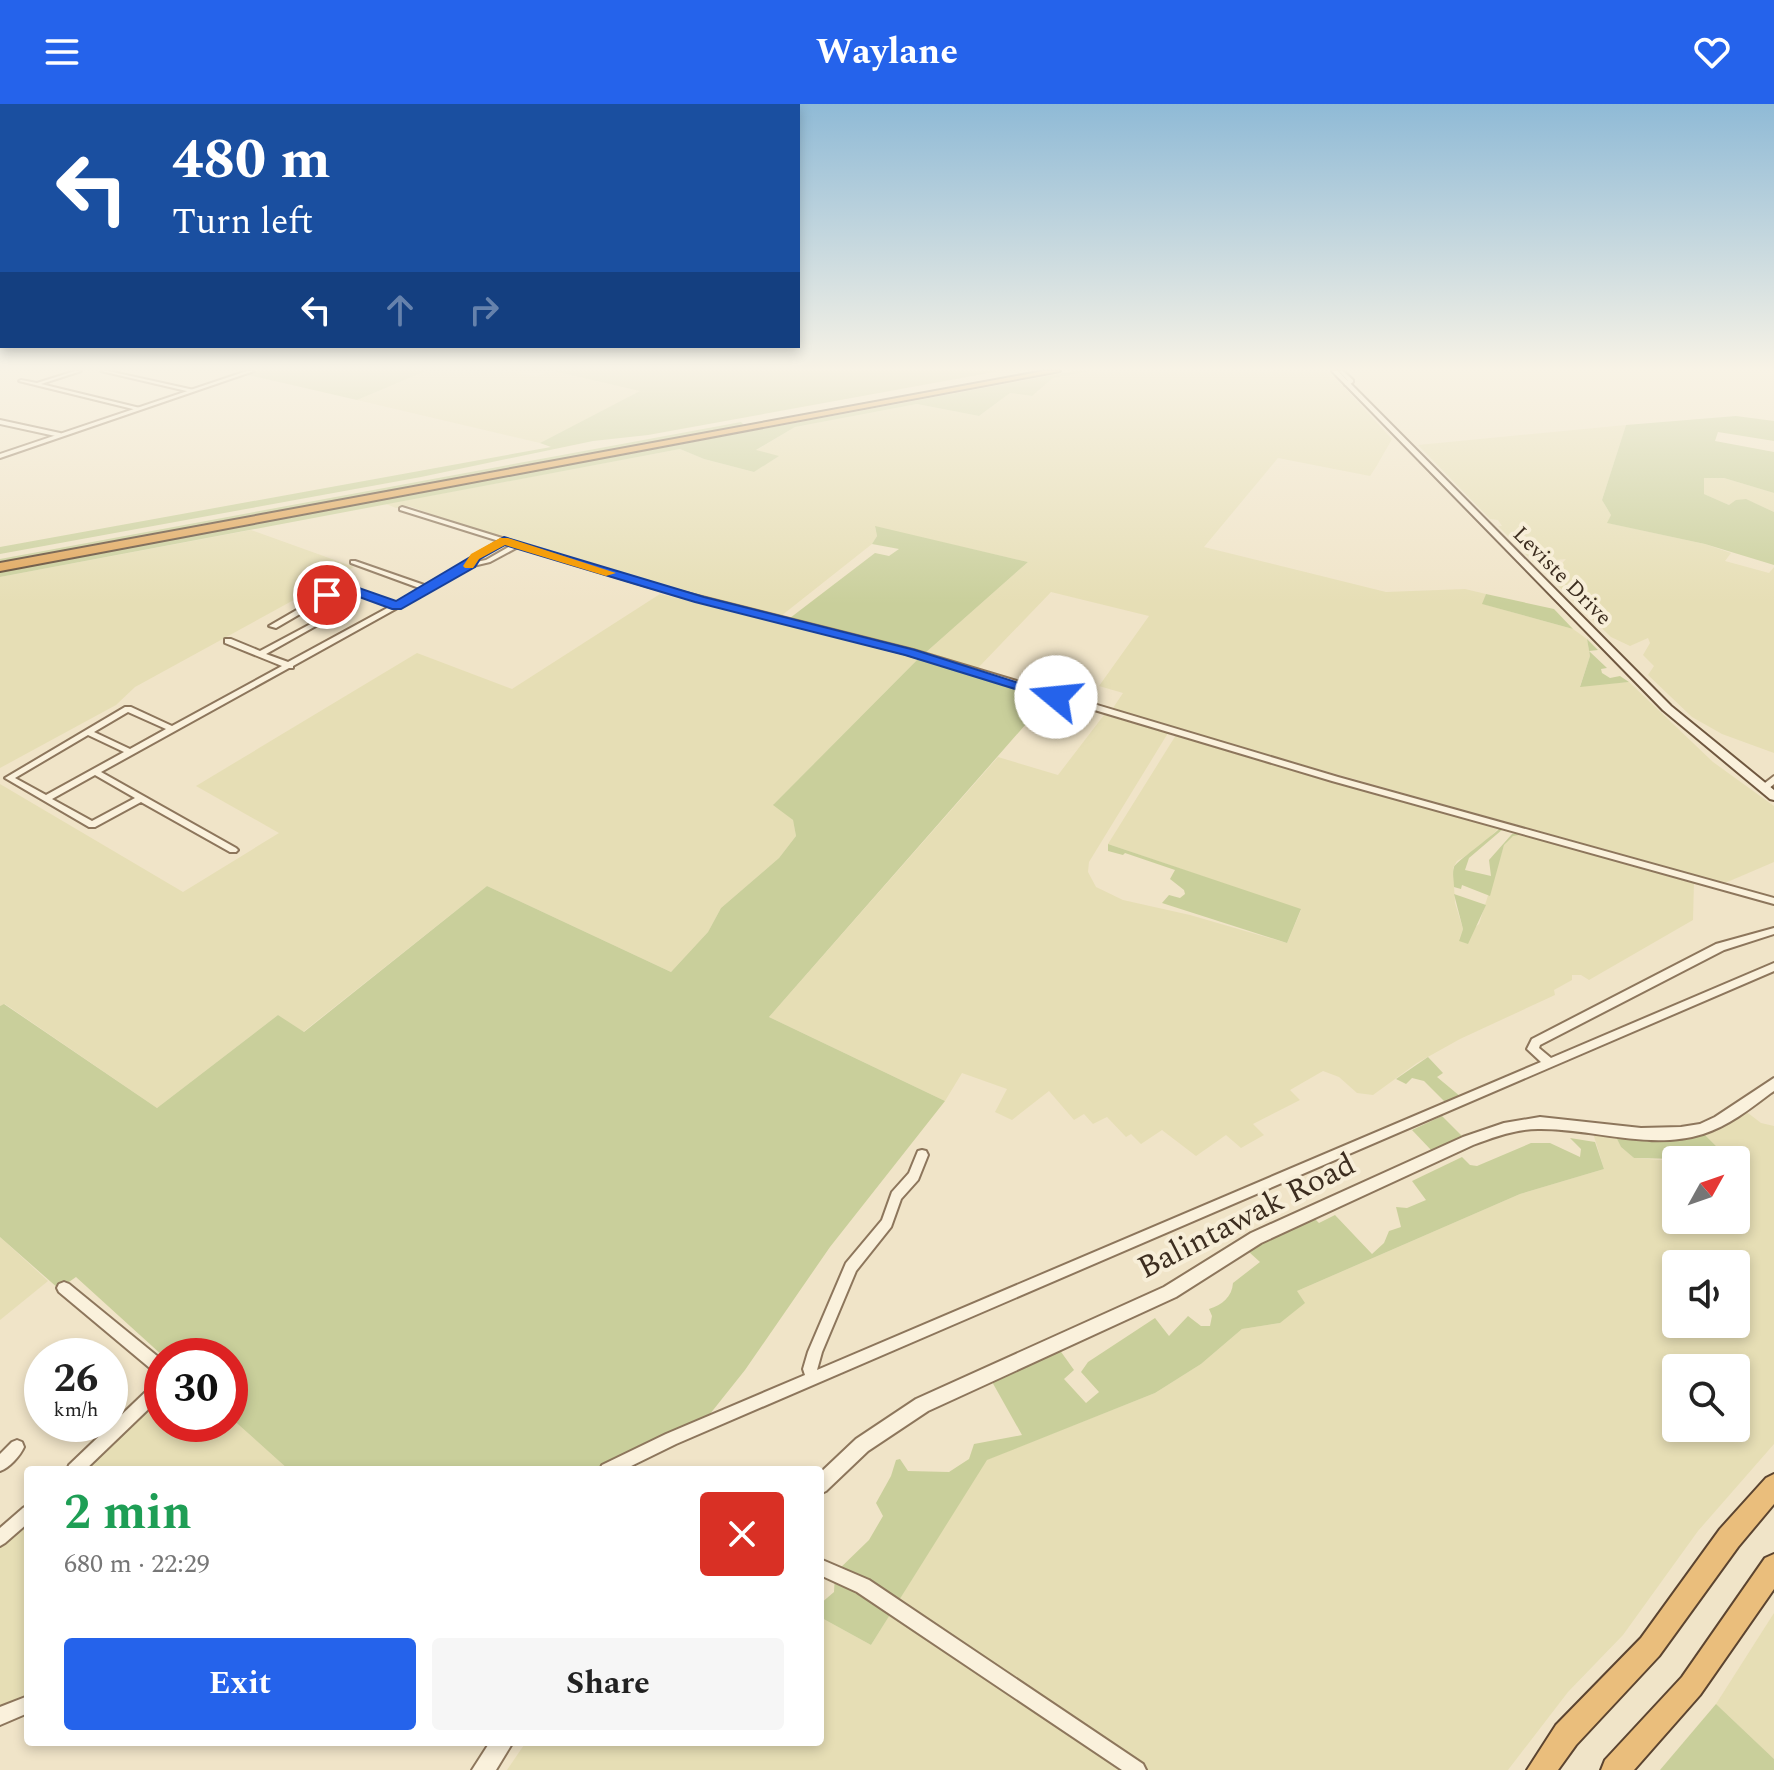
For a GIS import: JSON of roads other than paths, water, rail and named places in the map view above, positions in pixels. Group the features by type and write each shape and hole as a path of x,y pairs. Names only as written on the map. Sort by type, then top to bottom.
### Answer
{"highway":[{"path":"0,556 587,449"},
{"path":"0,567 637,449"},
{"path":"1541,1770 1566,1735 1650,1647 1729,1538 1774,1486"},
{"path":"1615,1770 1691,1686 1774,1567"}],"main road":[{"name":"Leviste Drive","path":"1411,449 1667,708 1769,792"}],"street":[{"path":"0,456 21,449"},
{"path":"402,509 700,599 910,652 1322,775 1774,901"},
{"path":"471,565 475,557 504,541"},
{"path":"45,799 471,565 488,561 517,545"},
{"path":"353,562 428,589"},
{"path":"296,634 273,626 342,586 396,606"},
{"path":"260,654 337,612 313,603"},
{"path":"228,641 290,666"},
{"path":"142,798 92,825 9,778 128,709 172,729"},
{"path":"88,732 130,752"},
{"path":"95,772 233,850"},
{"path":"1769,792 1774,779"},
{"path":"1548,1062 1533,1049 1536,1042 1720,947 1774,931"},
{"path":"616,1466 813,1378 1774,967"},
{"name":"Balintawak Road","path":"824,1481 868,1441 922,1405 1170,1292 1256,1238 1468,1141 1494,1131 1532,1124 1625,1132 1695,1130 1716,1121 1774,1083"},
{"path":"813,1378 810,1369 813,1356 851,1267 887,1223 896,1196 914,1176 922,1155"},
{"path":"64,1288 144,1354"},
{"path":"78,1466 144,1403"},
{"path":"0,1464 17,1447"},
{"path":"0,1538 24,1517"},
{"path":"824,1569 863,1586 1137,1770"},
{"path":"0,1716 24,1706"},
{"path":"483,1770 500,1746"}]}
